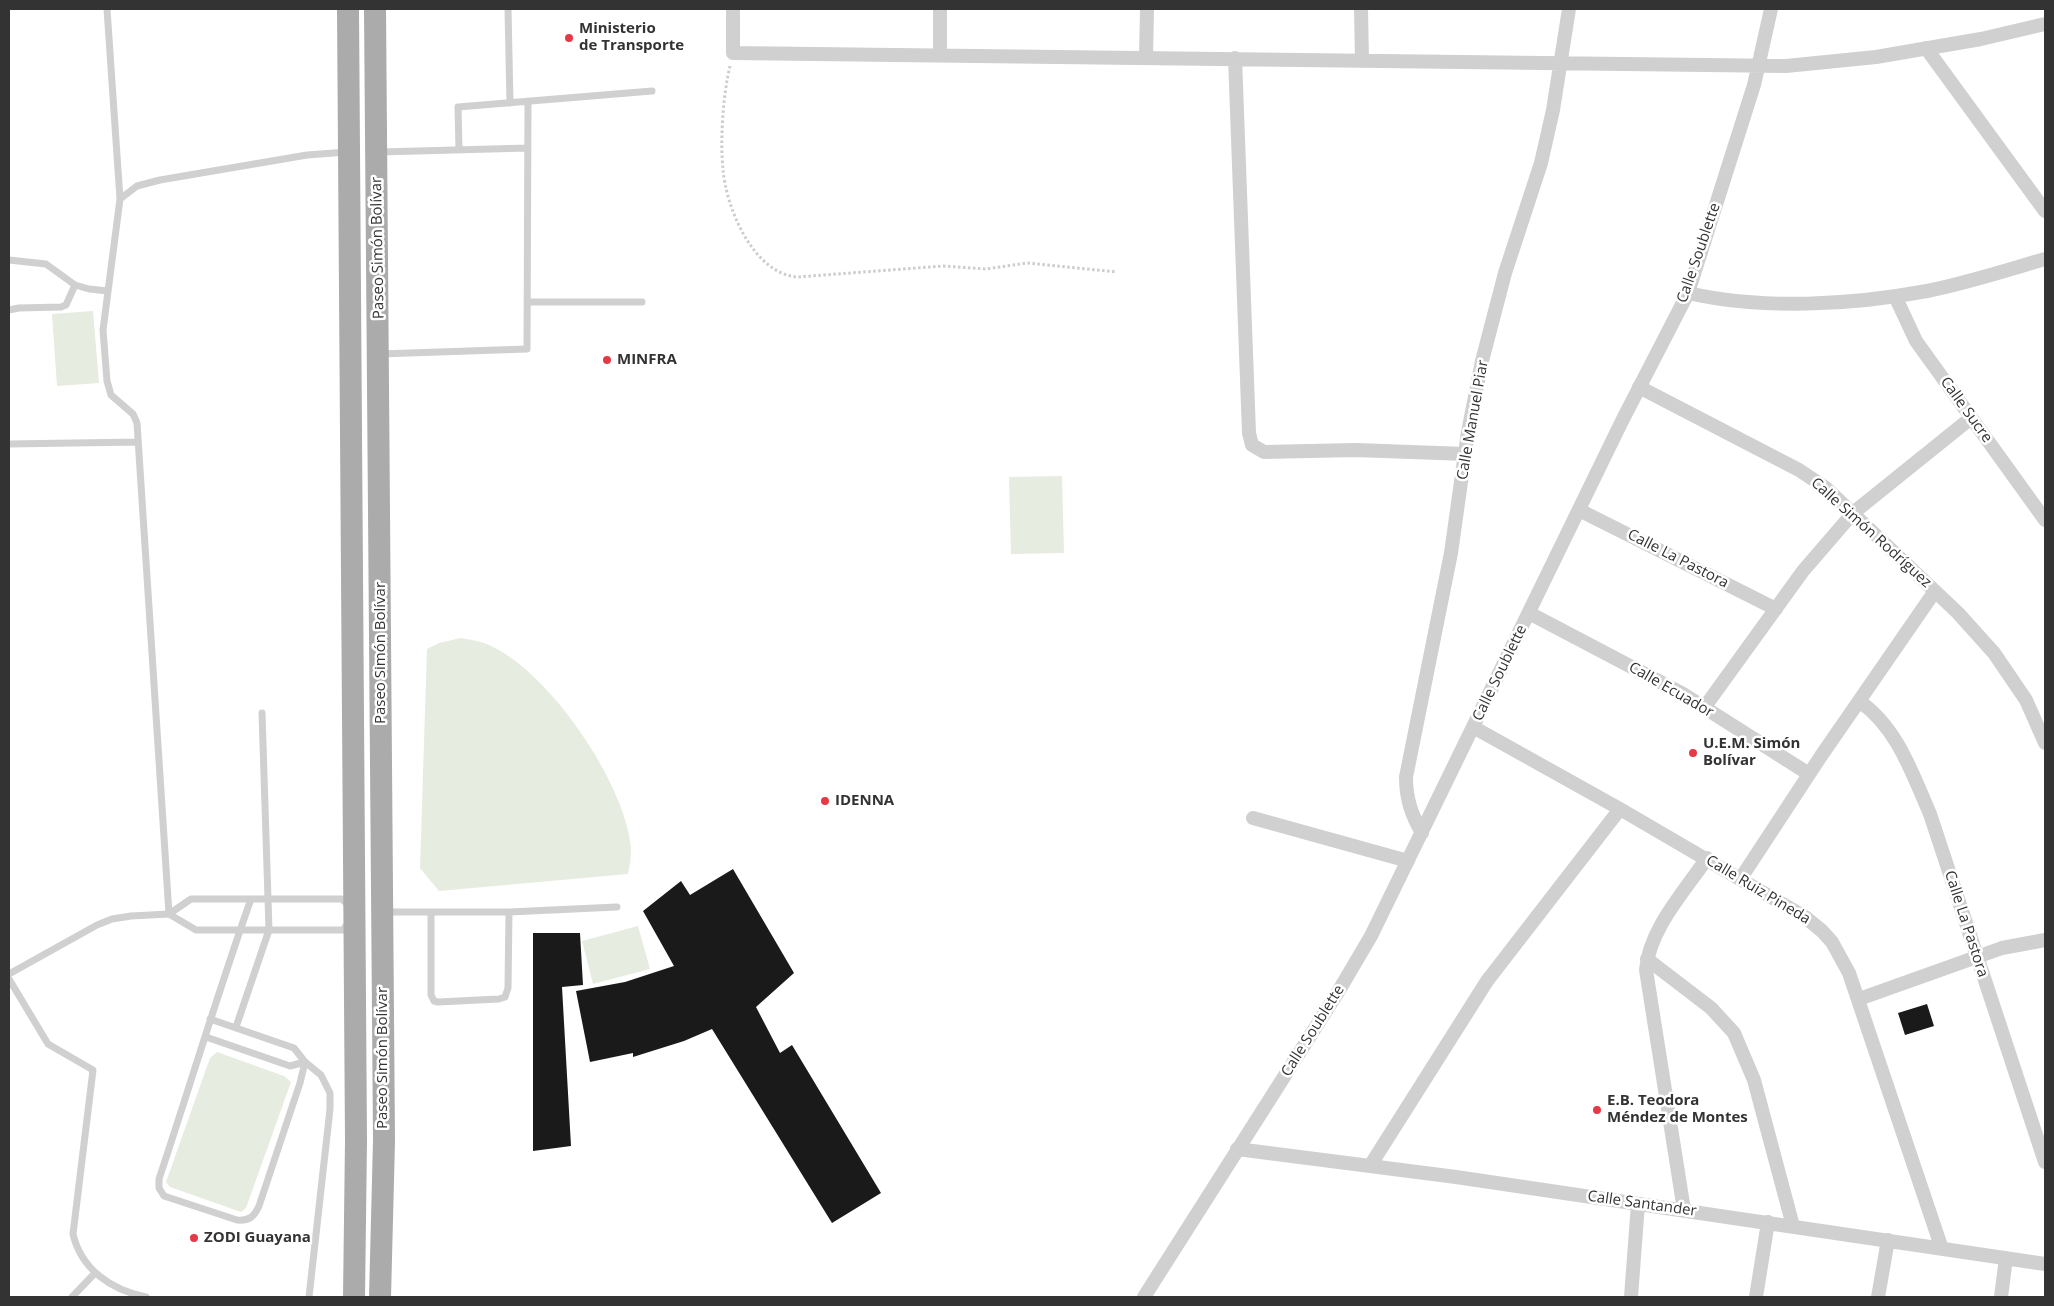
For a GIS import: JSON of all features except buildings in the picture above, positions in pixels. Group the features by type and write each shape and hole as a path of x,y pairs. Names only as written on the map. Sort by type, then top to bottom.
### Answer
{"main road":[{"name":"Paseo Simón Bolívar","path":"348,9 355,912 356,1142 354,1297"},
{"name":"Paseo Simón Bolívar","path":"375,9 384,1141 380,1297"},
{"path":"350,152 377,152"},
{"path":"355,912 382,912"}],"street":[{"path":"733,9 733,53 1235,58 1561,64 1758,66 1834,62 1981,39 2045,24"},
{"path":"940,9 940,55"},
{"path":"1146,57 1147,9"},
{"path":"1361,9 1362,60"},
{"name":"Calle Manuel Piar","path":"1422,833 1412,814 1406,794 1406,777 1450,562 1482,361 1505,273 1541,163 1561,64 1569,9"},
{"name":"Calle Soublette","path":"1144,1297 1338,992 1371,936 1639,387 1688,293 1758,66 1771,9"},
{"path":"1926,48 2045,211"},
{"path":"1235,58 1248,433 1252,445 1257,450 1270,452 1356,450 1466,454"},
{"path":"1688,293 1719,300 1748,302 1840,301 1895,296 1929,290 2045,259"},
{"name":"Calle Sucre","path":"1895,296 1916,341 2045,520"},
{"name":"Calle Simón Rodríguez","path":"1639,387 1799,470 1826,488 1935,591 1994,653 2026,700 2045,743"},
{"path":"1704,708 1826,543 1853,513 1971,418"},
{"name":"Calle La Pastora","path":"1579,510 1776,609"},
{"path":"1741,878 1809,774 1935,591"},
{"name":"Calle Ecuador","path":"1529,613 1683,694 1809,774"},
{"name":"Calle La Pastora","path":"1859,701 1882,720 1900,749 1930,814 2045,1162"},
{"name":"Calle Ruiz Pineda","path":"1473,727 1707,858 1805,917 1822,931 1840,955 1859,999 1942,1249"},
{"path":"1370,1166 1487,981 1620,809"},
{"path":"1253,818 1408,861"},
{"path":"1684,1210 1649,998 1647,959 1666,919 1707,858"},
{"path":"1859,999 1977,956 2045,940"},
{"path":"1647,959 1711,1008 1734,1033 1754,1080 1793,1226"},
{"name":"Calle Santander","path":"1238,1149 1684,1210 2045,1264"},
{"path":"1631,1297 1638,1204"},
{"path":"1756,1297 1768,1222"},
{"path":"1878,1297 1888,1240"},
{"path":"2001,1297 2006,1258"}],"lane":[{"path":"107,9 120,200 103,330 107,381 111,395 136,419 169,914"},
{"path":"508,9 510,102"},
{"path":"459,150 458,107 652,91"},
{"path":"379,354 527,349 528,101"},
{"path":"377,152 528,148"},
{"path":"120,200 137,186 160,180 307,155 350,152"},
{"path":"9,260 46,264 75,285 108,291"},
{"path":"9,310 61,307 66,304 75,285"},
{"path":"527,302 642,302"},
{"path":"9,444 138,442"},
{"path":"236,1027 269,930 262,713"},
{"path":"9,974 83,931 112,919 169,914 192,899 342,899 355,912 343,930 196,930 169,914"},
{"path":"251,899 159,1179 159,1188 164,1196 171,1200 237,1220 250,1218 259,1206 300,1083 305,1062"},
{"path":"382,912 508,912 617,907"},
{"path":"431,912 431,995 434,1001 438,1002 499,999 505,997 508,988 508,912"},
{"path":"9,979 48,1044 93,1070 73,1234 82,1258 95,1273 118,1289 146,1297"},
{"path":"210,1019 294,1048 305,1062 322,1075 331,1099 308,1297"},
{"path":"206,1037 290,1066 305,1062"},
{"path":"72,1297 95,1273"}],"path":[{"path":"733,53 727,84 723,140 723,168 726,187 731,206 754,251 773,271 797,277 943,266 986,269 1027,263 1116,272"}],"shaded area":[{"path":"93,311 99,383 57,386 52,314"},
{"path":"1062,476 1064,553 1011,554 1009,477"},
{"path":"461,638 487,644 514,660 537,680 560,705 581,733 600,762 615,792 626,821 631,847 628,874 439,891 420,868 427,649 439,643"},
{"path":"638,926 650,969 593,984 582,941"},
{"path":"217,1052 284,1076 291,1082 246,1208 241,1212 170,1187 166,1182 210,1058"}],"place":[{"name":"Ministerio de Transporte","path":"569,38"},
{"name":"MINFRA","path":"607,360"},
{"name":"U.E.M. Simón Bolívar","path":"1693,753"},
{"name":"IDENNA","path":"825,801"},
{"name":"E.B. Teodora Méndez de Montes","path":"1597,1110"},
{"name":"ZODI Guayana","path":"194,1238"}]}
